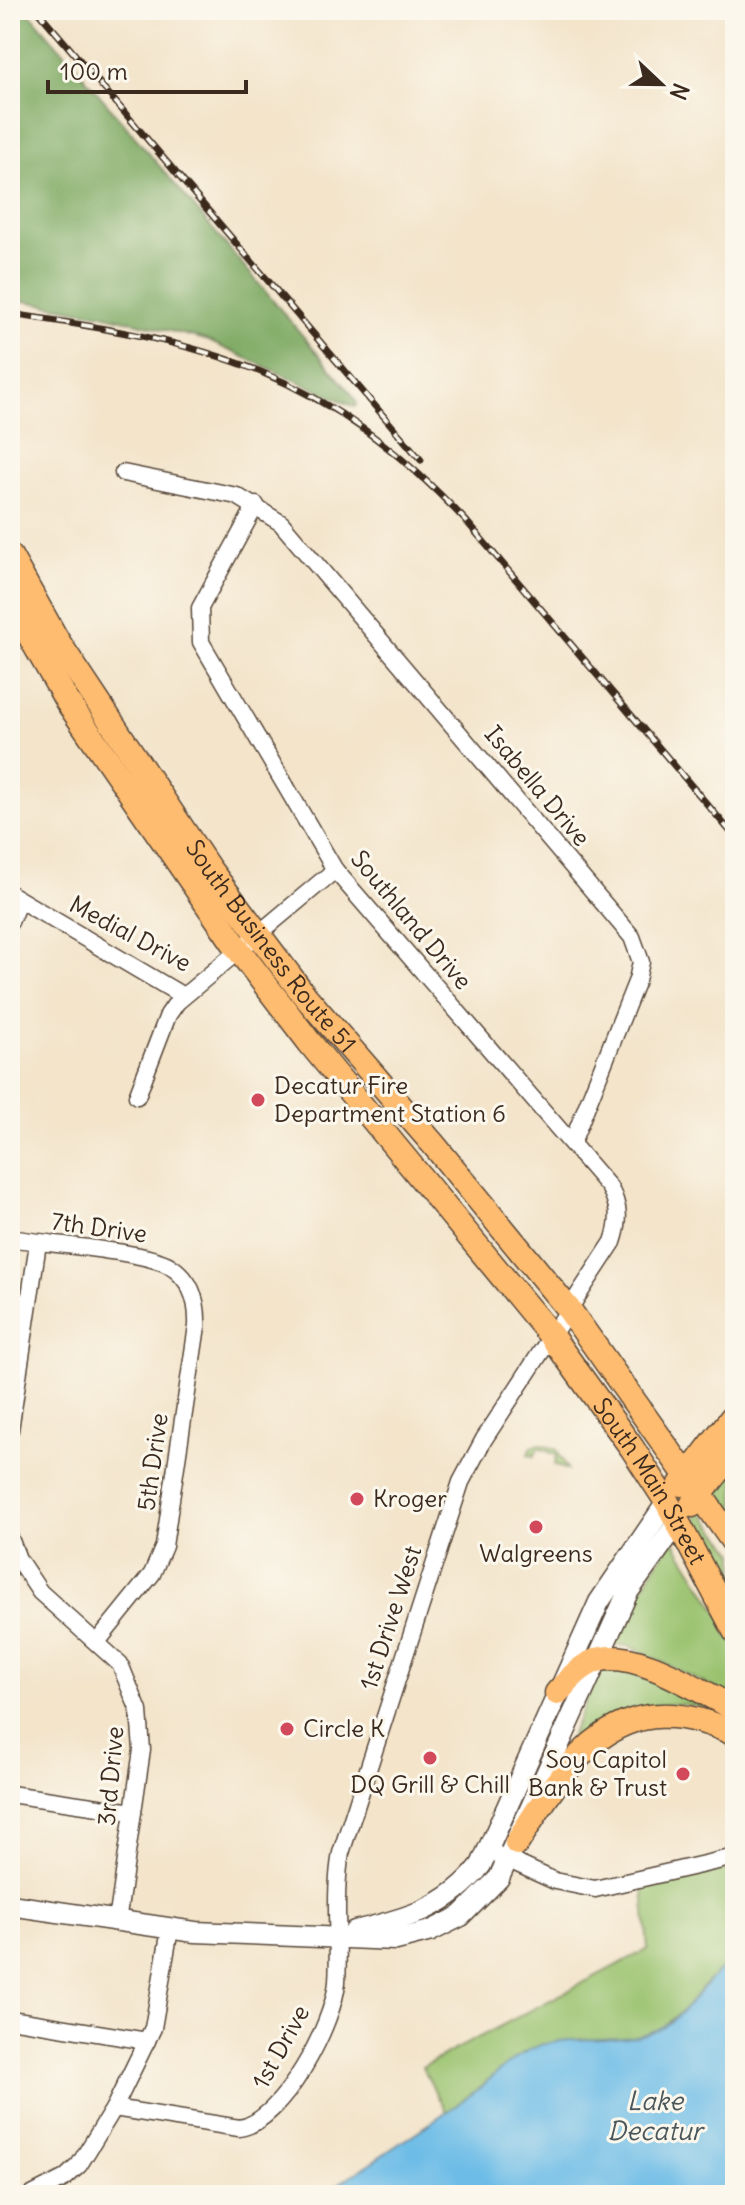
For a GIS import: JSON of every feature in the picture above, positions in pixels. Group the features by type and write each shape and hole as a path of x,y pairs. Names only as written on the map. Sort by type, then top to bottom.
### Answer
{"main road":[{"name":"South Business Route 51","path":"10,556 58,642 209,869 248,942 310,1043 552,1337"},
{"name":"South Business Route 51","path":"10,601 67,701 248,942 305,996 434,1145 570,1311"},
{"name":"South Main Street","path":"570,1311 695,1483 735,1544"},
{"name":"South Main Street","path":"552,1337 672,1512 735,1631"},
{"path":"672,1512 695,1483 735,1414"},
{"path":"695,1483 735,1450"},
{"path":"557,1693 574,1674 596,1660 616,1657 639,1662 735,1709"},
{"path":"513,1852 566,1767 592,1741 622,1724 647,1716 684,1716 735,1734"}],"street":[{"name":"Isabella Drive","path":"123,473 237,496 256,505 291,533 637,946 641,962 637,980 572,1143"},
{"name":"Southland Drive","path":"256,505 207,592 198,619 198,630 208,655 335,870 572,1143 613,1195 618,1222 613,1242 552,1337"},
{"name":"Medial Drive","path":"14,897 183,996 335,870"},
{"path":"10,922 14,897"},
{"path":"137,1096 168,1015 183,996"},
{"name":"7th Drive","path":"10,1238 144,1257 164,1263 178,1273"},
{"path":"10,1430 38,1243"},
{"name":"5th Drive","path":"97,1642 139,1592 164,1546 197,1326 194,1295 178,1273"},
{"name":"1st Drive West","path":"336,1936 336,1885 344,1843 455,1498 484,1439 552,1337"},
{"path":"10,1905 170,1929 251,1936 396,1940 445,1926 475,1905 513,1852 596,1660 628,1592 672,1512"},
{"path":"336,1936 431,1909 470,1879 489,1851 599,1602 672,1512"},
{"name":"3rd Drive","path":"10,1538 14,1561 40,1592 97,1642 126,1674 142,1724 117,1922"},
{"path":"10,1794 133,1812"},
{"path":"489,1851 513,1852 563,1884 595,1889 735,1857"},
{"path":"32,2195 65,2178 79,2165 114,2108 147,2041 156,2014 170,1929"},
{"name":"1st Drive","path":"114,2108 239,2128 261,2122 278,2105 317,2040 335,1991 336,1936"},
{"path":"10,2019 147,2041"}],"green space":[{"path":"10,10 27,10 351,393 357,403 355,407 206,340 102,314 10,299"},
{"path":"539,1444 556,1449 568,1470 555,1465 557,1455 539,1448 534,1456 528,1454 530,1448"},
{"path":"735,1457 735,1522 716,1493"},
{"path":"697,1513 703,1514 735,1553 735,1606 698,1537"},
{"path":"672,1538 735,1639 735,1699 630,1646 609,1645"},
{"path":"599,1670 640,1670 712,1710 673,1704 636,1710 602,1725 570,1748 567,1745"},
{"path":"735,1867 735,1960 706,1983 685,2009 661,2028 635,2038 603,2039 480,2088 446,2112 422,2067 648,1949 643,1888"}],"water":[{"name":"Lake Decatur","path":"735,1960 735,2195 321,2195 469,2096 527,2051 559,2041 626,2038 658,2029 679,2014 714,1975"}],"railway":[{"path":"37,10 421,460"},
{"path":"10,314 145,337 205,352 260,372 312,397 364,429 415,471 467,522 735,837"}],"place":[{"name":"Decatur Fire Department Station 6","path":"258,1100"},
{"name":"Kroger","path":"357,1499"},
{"name":"Walgreens","path":"536,1527"},
{"name":"Circle K","path":"287,1729"},
{"name":"DQ Grill & Chill","path":"430,1758"},
{"name":"Soy Capitol Bank & Trust","path":"683,1774"}]}
